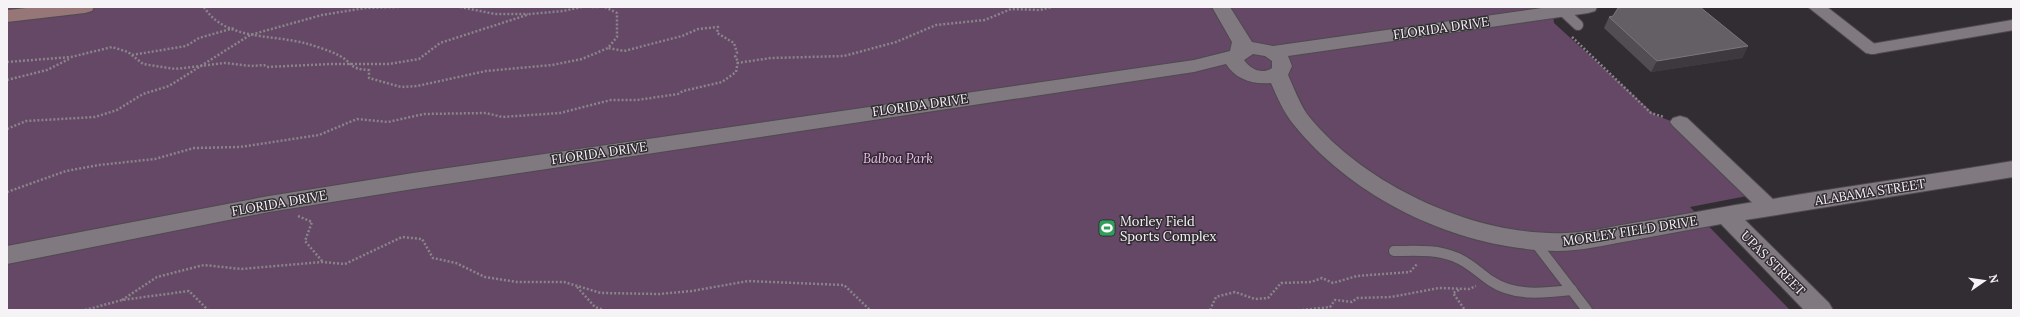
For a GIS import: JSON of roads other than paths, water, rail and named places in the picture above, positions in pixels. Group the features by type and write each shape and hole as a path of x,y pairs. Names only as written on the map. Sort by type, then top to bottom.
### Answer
{"main road":[{"path":"7,16 85,7"}],"street":[{"name":"MORLEY FIELD DRIVE","path":"1221,7 1234,26 1242,42 1243,63 1291,104"},
{"name":"FLORIDA DRIVE","path":"1274,60 1290,57 1320,46 1561,9 1588,7"},
{"path":"1816,7 1872,48"},
{"name":"MORLEY FIELD DRIVE","path":"1234,26 1274,60 1291,104 1301,120 1339,158 1387,192 1448,221 1492,236 1557,242 1590,239 1726,215"},
{"path":"1243,50 1274,60 1263,77 1243,63 1243,50"},
{"name":"FLORIDA DRIVE","path":"7,255 269,204 588,154 1194,66 1243,63"},
{"path":"1680,122 1770,208"},
{"name":"ALABAMA STREET","path":"1726,215 2013,169"},
{"name":"UPAS STREET","path":"1726,215 1820,310"}],"lane":[{"path":"1561,9 1578,25"},
{"path":"1872,48 2013,26"},
{"path":"1534,241 1587,310"},
{"path":"1394,251 1436,252 1456,257 1497,284 1512,290 1544,293 1572,290"}],"place":[{"name":"Morley Field Sports Complex","path":"1107,228"}],"park label":[{"name":"Balboa Park","path":"898,158"}]}
